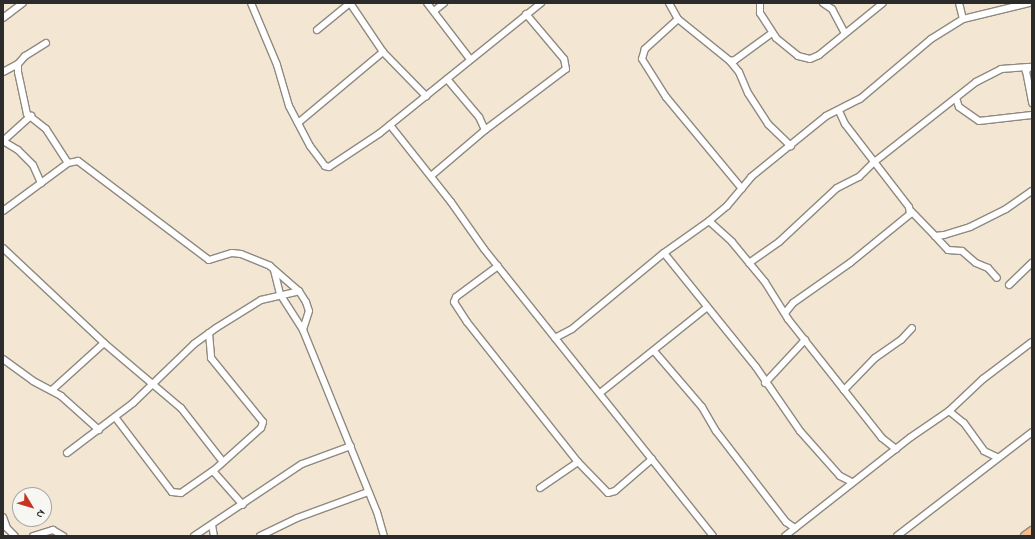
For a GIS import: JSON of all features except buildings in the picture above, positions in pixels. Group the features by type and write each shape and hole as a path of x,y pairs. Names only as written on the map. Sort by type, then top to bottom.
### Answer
{"main road":[{"path":"1025,536 1032,531"}],"street":[{"path":"3,18 23,3"},
{"path":"251,3 277,65 289,106 316,154 329,167 390,125 541,3"},
{"path":"317,30 350,3 383,52 426,96"},
{"path":"427,3 470,59"},
{"path":"434,11 444,3"},
{"path":"669,3 678,19 730,61 739,72 748,93 768,124 791,146"},
{"path":"760,3 760,13 772,33 798,56 810,59 819,55 883,3"},
{"path":"823,3 832,9 845,33"},
{"path":"832,9 836,3"},
{"path":"959,3 963,19"},
{"path":"555,338 572,329 664,253 709,221 742,189 751,177 826,116 860,99 931,39 963,19 1029,3"},
{"path":"430,176 485,130 566,67 564,60 526,14"},
{"path":"678,19 645,50 642,59 666,97 742,189"},
{"path":"730,61 735,60 772,33"},
{"path":"3,72 18,64 24,56 46,43"},
{"path":"298,122 383,52"},
{"path":"18,64 23,99 27,114 46,128 68,163"},
{"path":"749,263 779,242 837,188 859,177 873,162 976,82 1001,69 1030,67"},
{"path":"1030,67 1026,71 1032,103"},
{"path":"447,80 479,117 485,130"},
{"path":"956,98 959,107 979,121 1032,115"},
{"path":"840,110 845,124 873,162 911,211 934,236 948,250 962,251 976,263 988,268 997,278"},
{"path":"31,116 3,141 18,150 32,165 41,183"},
{"path":"390,125 498,266 714,536"},
{"path":"3,211 68,163 78,161 209,260 232,253 241,254 264,262 299,291 308,311 303,330"},
{"path":"934,236 970,227 1006,209 1032,191"},
{"path":"786,313 793,303 907,219 911,211"},
{"path":"709,221 749,263 805,340 844,390 882,438 896,449"},
{"path":"3,248 104,343 153,386 160,388 181,408 223,462"},
{"path":"664,253 706,308 756,367 765,383 800,430 835,471 852,482"},
{"path":"1009,284 1032,263"},
{"path":"498,266 456,297 454,302 466,322 578,462 608,493 615,491 652,459"},
{"path":"274,270 280,294 303,330 351,446 384,536"},
{"path":"67,453 99,430 153,386 172,364 208,333 261,300 280,294 299,291"},
{"path":"600,393 706,308"},
{"path":"844,390 875,358 901,340 912,328"},
{"path":"115,417 176,494 190,488 213,471 261,428 263,422 211,358 208,333"},
{"path":"765,383 805,340"},
{"path":"785,536 806,522 852,482 949,411 984,379 1032,342"},
{"path":"52,390 104,343"},
{"path":"654,351 702,406 716,431 786,522 795,528"},
{"path":"3,359 33,381 52,390 99,430"},
{"path":"949,411 964,423 984,451 997,457"},
{"path":"897,536 997,457 1032,432"},
{"path":"194,536 302,464 351,446"},
{"path":"540,488 578,462"},
{"path":"213,471 242,505"},
{"path":"260,536 297,518 368,492"},
{"path":"3,517 7,528 15,536"},
{"path":"212,524 214,536"},
{"path":"34,536 53,530 63,536"}]}
